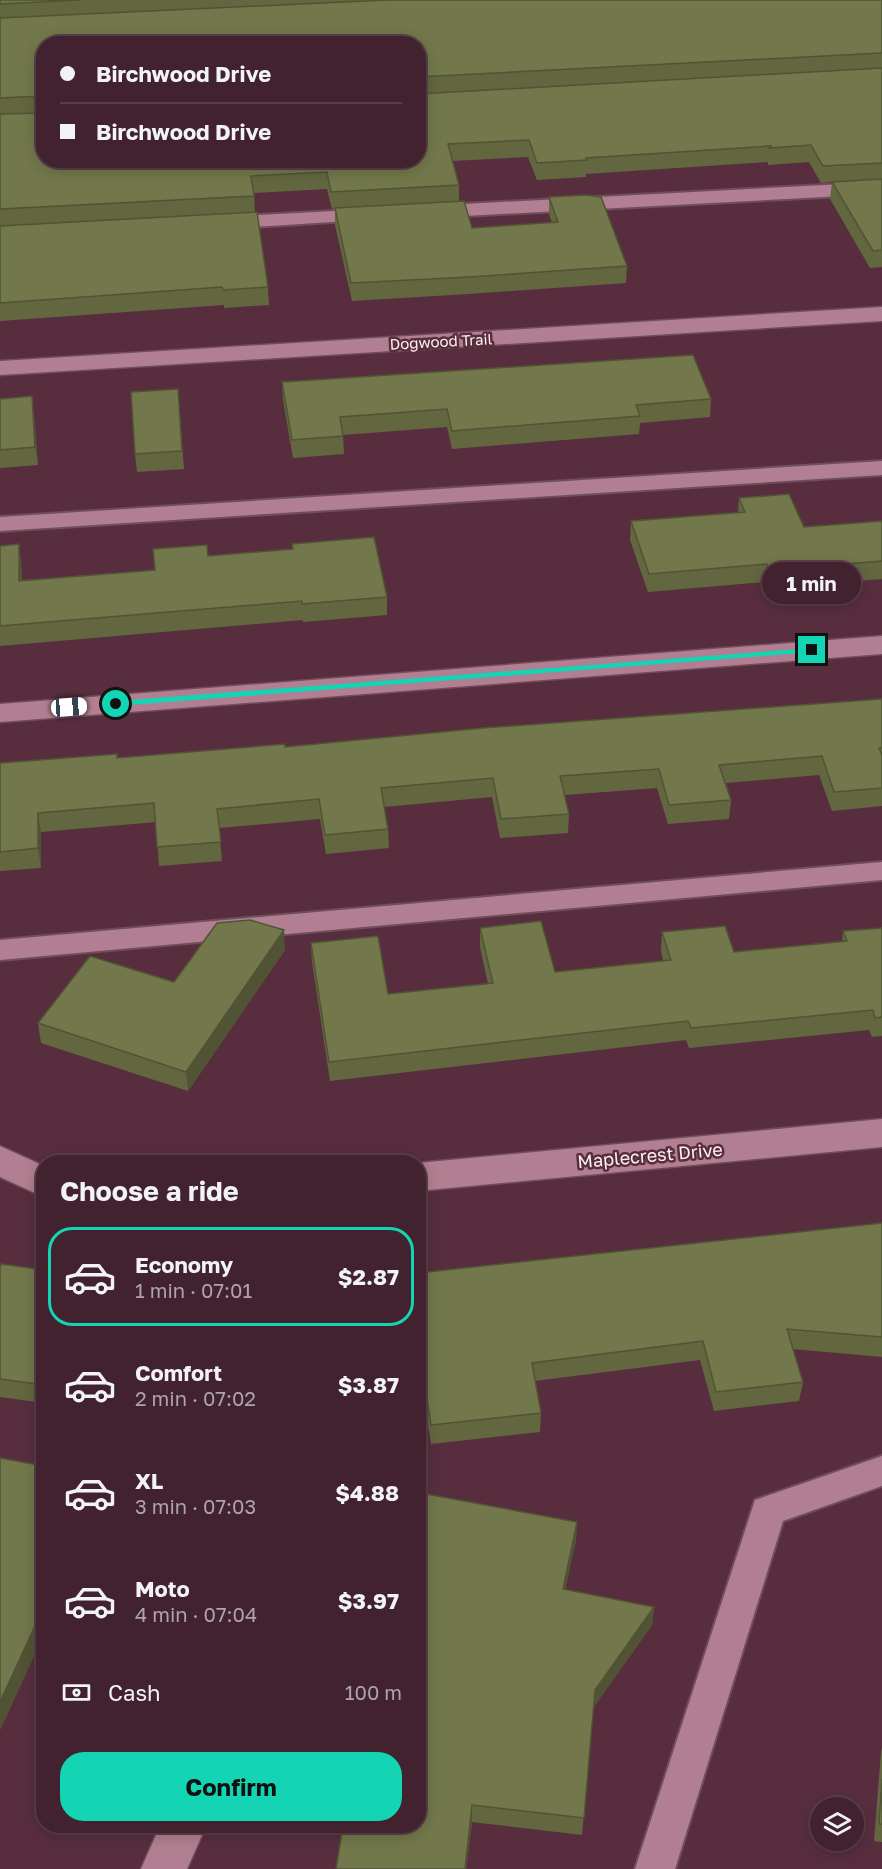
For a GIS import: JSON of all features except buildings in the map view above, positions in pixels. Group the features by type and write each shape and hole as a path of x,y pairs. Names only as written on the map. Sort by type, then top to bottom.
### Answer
{"street":[{"name":"Dogwood Trail","path":"0,368 882,314"},
{"path":"0,713 882,645"},
{"name":"Maplecrest Drive","path":"426,1176 882,1133"},
{"path":"0,1160 36,1179"},
{"path":"164,1869 180,1833"}],"lane":[{"path":"203,224 882,188"},
{"path":"0,524 882,468"},
{"path":"0,950 882,871"},
{"path":"655,1869 768,1512 882,1471"}],"route":[{"path":"116,704 812,650"}]}
